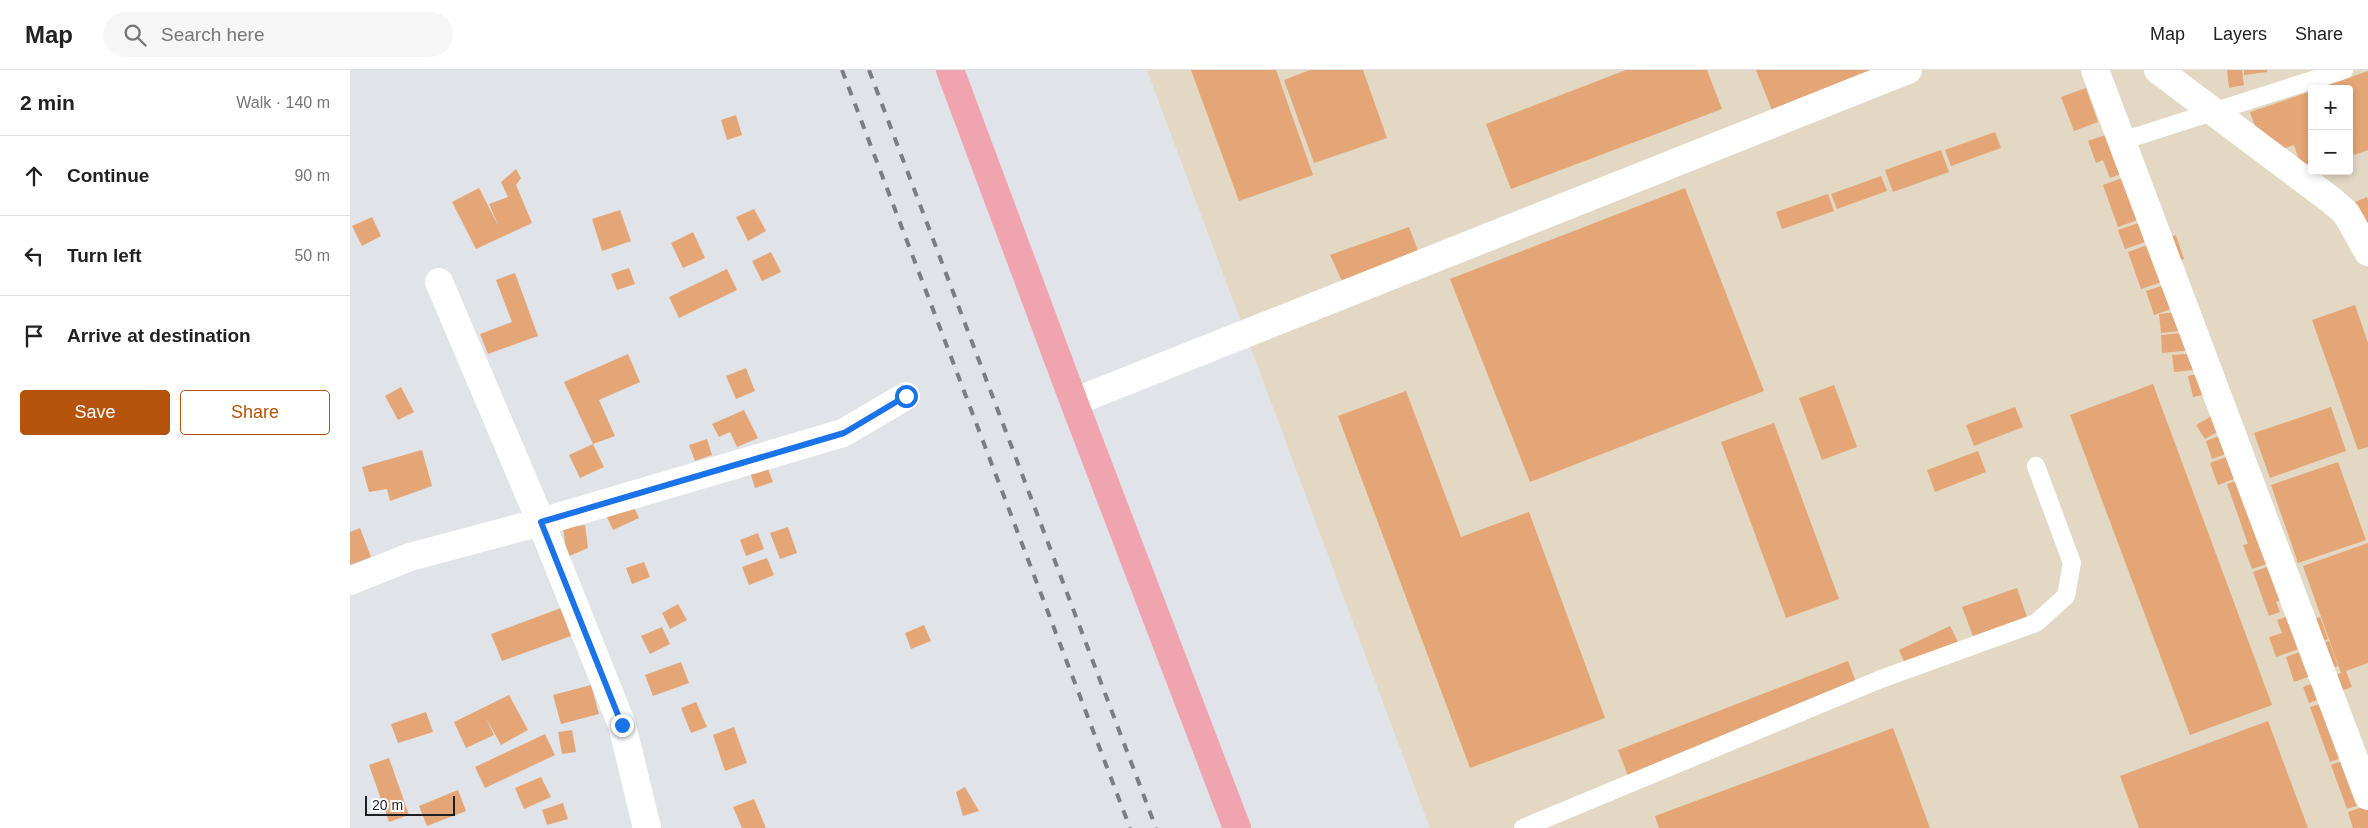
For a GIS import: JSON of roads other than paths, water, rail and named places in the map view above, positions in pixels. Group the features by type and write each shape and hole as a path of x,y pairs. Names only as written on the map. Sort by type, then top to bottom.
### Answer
{"main road":[{"path":"952,72 1074,402 1237,828"}],"street":[{"path":"1074,402 1908,70"},
{"path":"2095,70 2368,796"},
{"path":"2158,70 2346,213 2368,252"},
{"path":"439,282 541,522 622,725 647,828"},
{"path":"350,581 410,556 541,522 844,433 906,396"}],"lane":[{"path":"2122,142 2344,70"},
{"path":"1522,828 1881,679 2036,623 2066,596 2072,563 2036,466"}],"railway":[{"path":"842,70 1130,828"},
{"path":"869,70 1156,828"}]}
